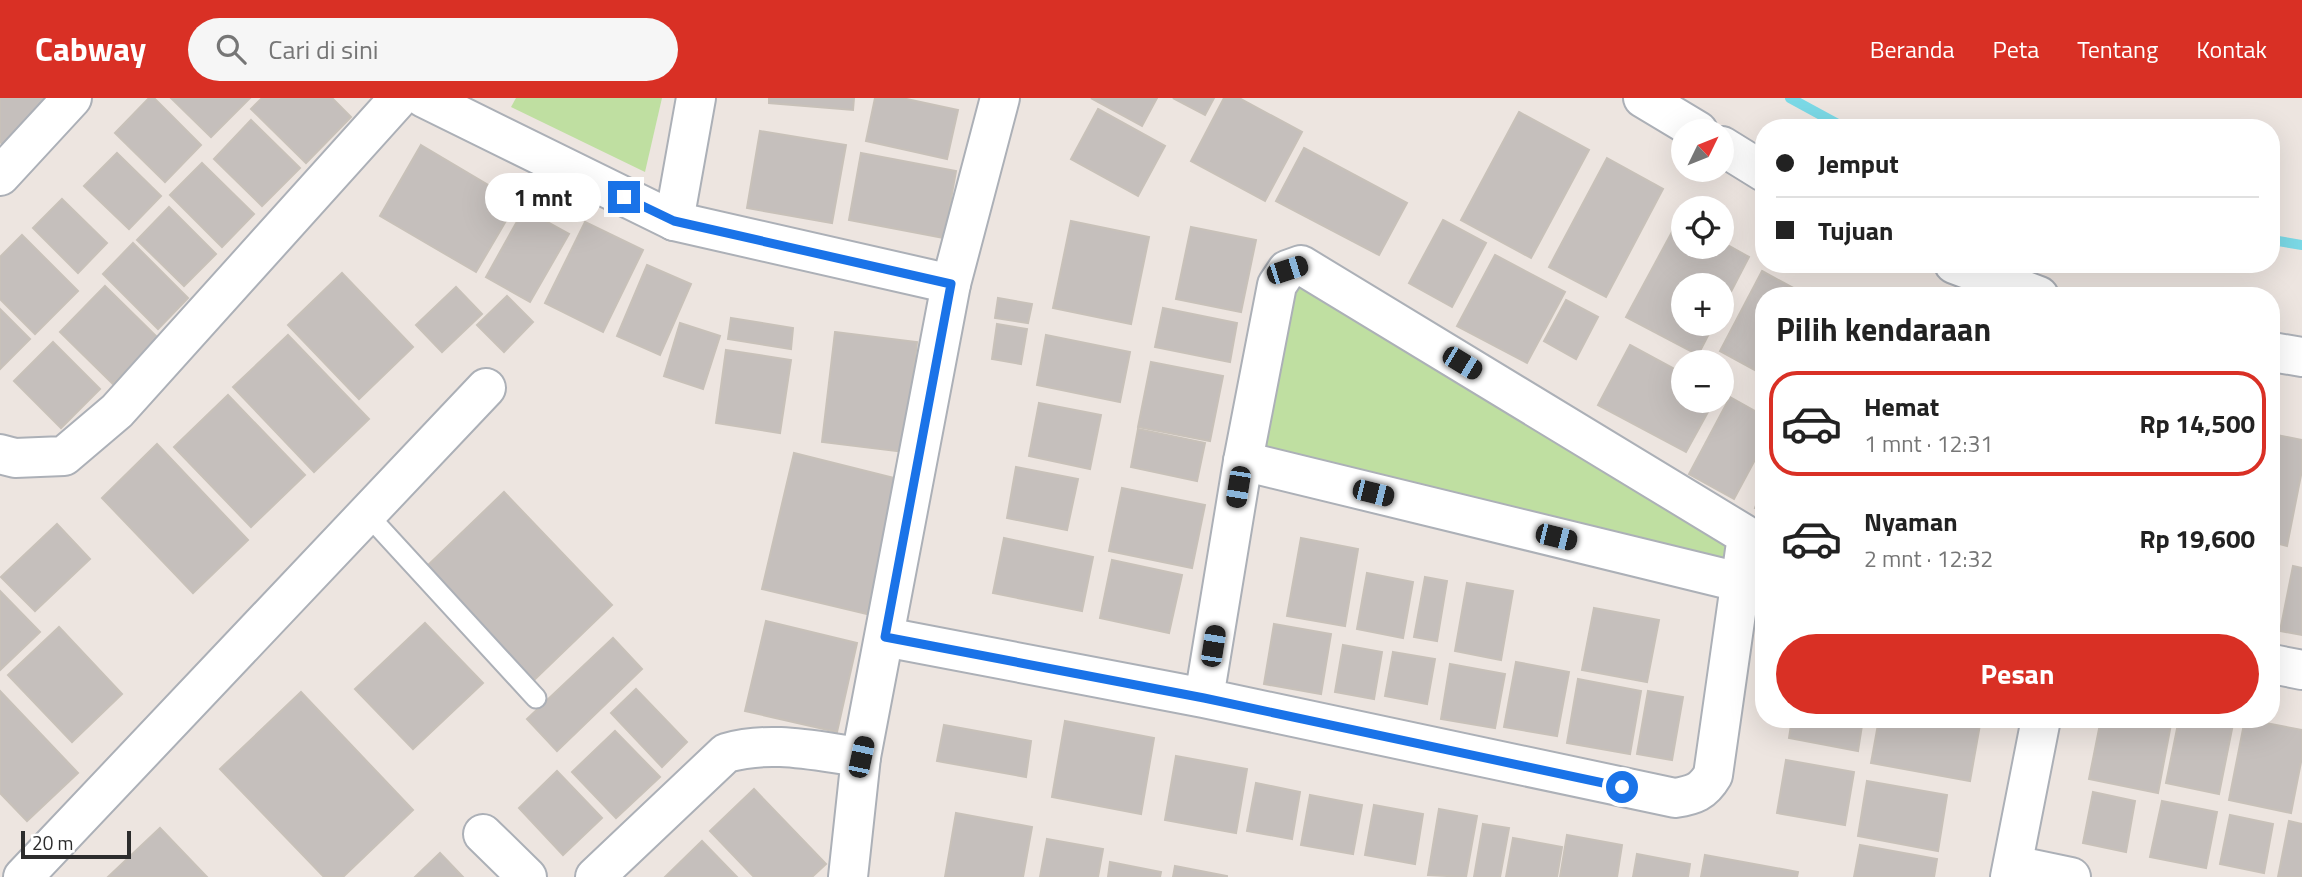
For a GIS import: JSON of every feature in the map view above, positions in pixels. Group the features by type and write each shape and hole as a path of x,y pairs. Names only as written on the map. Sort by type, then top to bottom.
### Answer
{"street":[{"path":"0,176 72,98"},
{"path":"0,454 15,458 64,456 117,411 399,98"},
{"path":"424,98 674,221 951,284"},
{"path":"674,221 696,98"},
{"path":"848,877 861,757 951,284 1000,98"},
{"path":"1643,98 1678,119"},
{"path":"1734,153 1755,166"},
{"path":"885,637 1204,698 1675,798 1694,795 1704,789 1713,775 1752,583 1744,534 1301,265 1287,270 1277,285 1243,461 1204,698"},
{"path":"1978,273 2015,287"},
{"path":"2280,353 2302,357"},
{"path":"23,877 486,388"},
{"path":"1243,461 1752,583"},
{"path":"2280,666 2302,670"},
{"path":"2039,728 2011,871 2071,877"},
{"path":"595,877 726,753 750,746 778,746 861,757"},
{"path":"483,834 527,877"}],"lane":[{"path":"367,514 536,698"}],"green space":[{"path":"516,98 662,98 645,172 511,107"},
{"path":"1294,271 1742,545 1736,580 1253,455"}],"building":[{"path":"0,98 54,98 8,149 0,142"},
{"path":"149,98 154,98 201,145 165,182 115,133"},
{"path":"171,98 250,98 211,137"},
{"path":"262,98 332,98 351,117 306,163 251,109"},
{"path":"769,98 854,98 853,110 769,103"},
{"path":"875,98 902,98 958,110 947,159 866,141"},
{"path":"1091,98 1157,98 1142,126"},
{"path":"1173,98 1214,98 1205,115"},
{"path":"1224,98 1239,98 1302,132 1265,201 1191,161"},
{"path":"1098,109 1165,146 1138,196 1071,159"},
{"path":"1519,112 1589,150 1531,258 1461,220"},
{"path":"251,120 300,168 262,206 214,159"},
{"path":"760,131 846,145 832,223 747,208"},
{"path":"421,145 517,202 476,272 380,216"},
{"path":"1304,148 1407,203 1379,255 1276,201"},
{"path":"117,153 161,196 129,229 84,186"},
{"path":"861,153 956,171 944,238 849,220"},
{"path":"1607,158 1663,189 1606,297 1549,267"},
{"path":"202,163 254,214 222,247 170,195"},
{"path":"62,199 107,243 78,273 33,228"},
{"path":"169,207 216,254 184,286 137,240"},
{"path":"524,209 569,234 530,302 486,277"},
{"path":"1443,220 1486,243 1452,307 1409,283"},
{"path":"1071,221 1149,237 1131,324 1053,308"},
{"path":"585,222 643,250 603,332 545,303"},
{"path":"1191,227 1256,240 1241,312 1176,299"},
{"path":"1671,234 1671,259 1734,259 1734,249 1749,257 1734,286 1734,273 1671,273 1671,336 1708,336 1701,350 1689,350 1626,317"},
{"path":"22,235 78,291 35,334 0,299 0,257"},
{"path":"133,243 188,298 158,329 103,274"},
{"path":"1495,255 1565,292 1527,363 1457,326"},
{"path":"647,265 691,284 660,355 617,336"},
{"path":"342,273 413,347 359,399 288,325"},
{"path":"1761,273 1766,273 1791,287 1755,287 1755,370 1734,359 1734,350 1721,350 1728,336 1734,336 1734,324"},
{"path":"105,286 158,338 113,384 60,332"},
{"path":"456,287 482,314 442,352 416,325"},
{"path":"507,296 533,322 504,352 477,325"},
{"path":"998,298 1032,304 1028,323 995,318"},
{"path":"1566,300 1598,317 1576,359 1544,341"},
{"path":"1163,308 1237,323 1230,362 1155,347"},
{"path":"0,309 30,339 0,369"},
{"path":"731,318 793,328 791,349 728,339"},
{"path":"680,323 720,336 703,389 664,376"},
{"path":"997,324 1027,329 1021,364 992,359"},
{"path":"835,332 917,342 904,452 822,442"},
{"path":"288,335 369,419 314,472 233,387"},
{"path":"1046,335 1130,352 1120,402 1037,385"},
{"path":"53,342 100,389 61,428 14,381"},
{"path":"1630,345 1671,367 1671,413 1707,413 1686,452 1598,405"},
{"path":"726,350 791,360 780,433 716,423"},
{"path":"1151,362 1223,376 1210,441 1138,427"},
{"path":"228,395 305,475 251,527 174,447"},
{"path":"1734,399 1755,411 1755,460 1734,499 1689,474 1721,413 1734,413"},
{"path":"1039,403 1101,415 1090,469 1029,456"},
{"path":"1138,429 1205,443 1197,481 1131,467"},
{"path":"2280,436 2302,440 2302,470 2287,546 2280,544"},
{"path":"157,444 248,540 193,593 102,498"},
{"path":"794,453 898,479 867,614 762,589"},
{"path":"1016,467 1078,479 1067,530 1007,518"},
{"path":"1122,488 1205,505 1192,568 1109,551"},
{"path":"504,492 612,605 533,681 425,568"},
{"path":"57,524 90,559 35,611 1,577"},
{"path":"1004,538 1093,557 1082,611 993,593"},
{"path":"1301,538 1358,549 1345,626 1287,616"},
{"path":"1112,560 1182,575 1169,633 1100,618"},
{"path":"2293,566 2302,568 2302,635 2280,631"},
{"path":"1367,573 1413,582 1403,638 1357,629"},
{"path":"1425,577 1447,581 1437,641 1414,637"},
{"path":"1467,583 1513,591 1501,660 1455,651"},
{"path":"0,591 40,632 0,670"},
{"path":"1594,608 1659,620 1647,682 1582,670"},
{"path":"766,621 857,643 837,732 745,711"},
{"path":"425,623 483,683 413,749 355,689"},
{"path":"1274,624 1331,634 1321,694 1264,684"},
{"path":"59,627 122,694 72,742 8,675"},
{"path":"613,638 642,669 557,751 527,719"},
{"path":"1343,645 1382,652 1374,699 1335,692"},
{"path":"1393,652 1435,659 1427,704 1385,696"},
{"path":"1516,662 1569,672 1557,736 1504,727"},
{"path":"1450,664 1505,674 1495,728 1441,719"},
{"path":"1578,679 1641,691 1630,754 1567,743"},
{"path":"636,689 687,742 662,767 611,713"},
{"path":"0,691 78,773 27,821 0,793"},
{"path":"1648,691 1683,697 1672,760 1637,754"},
{"path":"301,692 413,810 343,877 324,877 220,769"},
{"path":"1065,721 1154,738 1141,814 1052,797"},
{"path":"944,725 1031,741 1026,777 937,761"},
{"path":"2280,726 2302,730 2302,757 2291,813 2229,800 2243,728 2280,728"},
{"path":"1791,728 1862,728 1858,751 1789,738"},
{"path":"1877,728 1979,728 1970,781 1871,763"},
{"path":"2099,728 2170,728 2158,793 2089,779"},
{"path":"2177,728 2232,728 2219,794 2166,783"},
{"path":"615,731 660,777 616,818 572,772"},
{"path":"1176,756 1247,769 1236,833 1165,820"},
{"path":"1786,760 1854,772 1845,825 1777,813"},
{"path":"557,771 602,818 563,855 519,808"},
{"path":"1867,781 1947,795 1938,851 1858,836"},
{"path":"1256,783 1300,792 1292,839 1247,831"},
{"path":"754,789 826,864 812,877 754,877 710,831"},
{"path":"2093,792 2135,801 2126,852 2083,843"},
{"path":"1310,795 1362,805 1353,854 1301,845"},
{"path":"2162,801 2217,812 2206,868 2150,857"},
{"path":"1374,805 1423,814 1415,864 1365,855"},
{"path":"1439,809 1477,816 1466,877 1428,875"},
{"path":"956,813 1032,827 1023,877 945,877"},
{"path":"2230,815 2273,824 2264,873 2220,864"},
{"path":"2289,821 2302,824 2302,877 2278,877"},
{"path":"1483,824 1509,828 1500,877 1474,877"},
{"path":"160,828 207,877 108,877"},
{"path":"1567,835 1622,845 1617,877 1560,877"},
{"path":"1513,838 1562,847 1557,877 1506,877"},
{"path":"1047,839 1103,849 1098,877 1040,877"},
{"path":"702,841 737,877 665,877"},
{"path":"1860,845 1937,859 1934,877 1854,877"},
{"path":"440,853 463,877 415,877"},
{"path":"1637,854 1690,864 1688,877 1633,877"},
{"path":"1705,855 1798,872 1797,877 1701,877"},
{"path":"1110,862 1161,872 1160,877 1108,877"},
{"path":"1175,866 1227,876 1227,877 1173,877"}],"waterway":[{"path":"1790,98 1828,119"},
{"path":"2280,241 2302,245"}],"route":[{"path":"624,197 674,221 951,284 885,637 1204,698 1622,787"}]}
